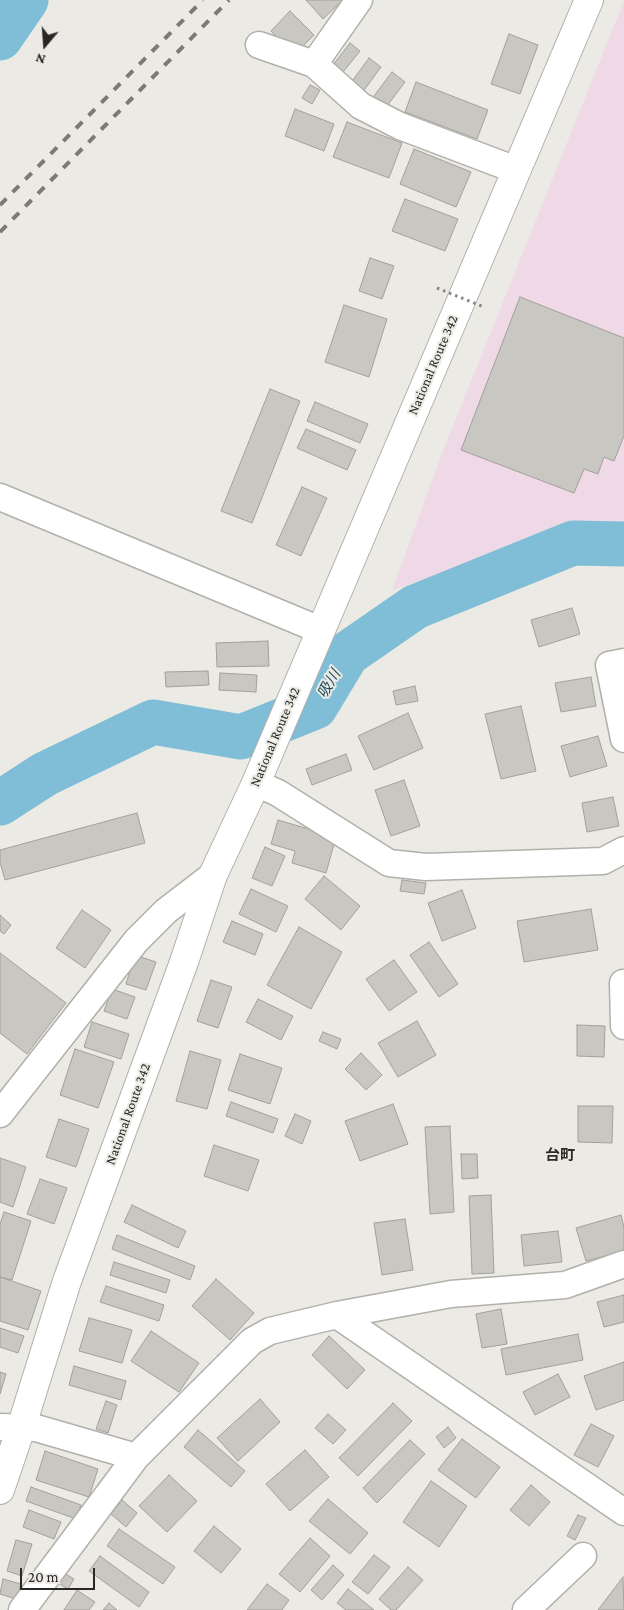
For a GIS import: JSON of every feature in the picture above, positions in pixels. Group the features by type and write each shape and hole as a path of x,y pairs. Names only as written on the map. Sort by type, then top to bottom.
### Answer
{"highway":[{"name":"National Route 342","path":"0,1490 10,1428 67,1281 184,962 213,875 256,783 589,0"}],"street":[{"path":"314,64 359,0"},
{"path":"259,45 314,64 361,106 400,126 516,170"},
{"path":"0,497 320,630"},
{"path":"624,662 609,665 624,738"},
{"path":"256,783 278,793 388,863 426,867 603,861 624,850"},
{"path":"0,1114 136,941 166,911 213,875"},
{"path":"623,983 624,1026"},
{"path":"22,1610 136,1458 252,1341 270,1331 337,1315 451,1294 565,1285 624,1264"},
{"path":"337,1315 624,1512"},
{"path":"10,1428 41,1429 136,1458"},
{"path":"526,1610 583,1556"}],"path":[{"path":"437,288 484,307"}],"shaded area":[{"path":"624,1 624,529 589,526 392,590 441,456"}],"building":[{"path":"306,0 343,0 323,19"},
{"path":"290,11 314,35 294,55 271,31"},
{"path":"509,34 538,45 520,94 491,84"},
{"path":"350,43 360,51 339,77 329,70"},
{"path":"369,58 381,67 362,93 350,84"},
{"path":"392,72 405,82 384,110 371,100"},
{"path":"416,82 488,110 477,139 405,112"},
{"path":"310,85 320,90 312,104 302,98"},
{"path":"295,109 334,124 324,151 285,136"},
{"path":"347,122 402,143 389,178 333,157"},
{"path":"414,149 471,172 456,207 400,184"},
{"path":"405,199 458,219 445,251 392,231"},
{"path":"370,258 394,266 382,299 359,291"},
{"path":"520,297 624,338 624,436 614,461 604,457 598,474 584,469 574,493 461,450"},
{"path":"344,305 387,319 369,377 325,362"},
{"path":"270,389 300,401 252,523 221,511"},
{"path":"315,402 368,424 360,443 307,421"},
{"path":"306,429 356,450 347,470 297,448"},
{"path":"302,487 327,498 301,556 276,545"},
{"path":"572,608 580,634 539,647 531,620"},
{"path":"268,641 269,666 217,667 216,643"},
{"path":"208,671 209,685 166,687 165,672"},
{"path":"220,673 257,675 256,692 219,690"},
{"path":"591,677 596,706 561,712 555,683"},
{"path":"415,686 418,701 396,705 393,691"},
{"path":"521,706 536,771 501,779 485,714"},
{"path":"408,713 423,748 374,770 358,736"},
{"path":"598,736 607,766 570,777 561,746"},
{"path":"346,754 352,770 312,785 306,769"},
{"path":"404,780 420,826 391,836 375,790"},
{"path":"613,797 619,826 587,832 582,803"},
{"path":"137,813 145,843 5,880 0,862 0,850"},
{"path":"278,820 336,837 326,873 292,863 295,851 271,844"},
{"path":"265,847 285,856 272,886 252,878"},
{"path":"324,876 360,906 341,930 305,899"},
{"path":"402,880 426,883 424,894 400,891"},
{"path":"251,889 288,906 276,932 239,914"},
{"path":"462,890 476,928 442,941 428,903"},
{"path":"591,909 598,950 524,962 517,921"},
{"path":"82,910 111,930 85,968 56,948"},
{"path":"0,915 11,925 4,934 0,931"},
{"path":"232,921 263,934 255,955 223,942"},
{"path":"299,927 342,952 311,1009 267,985"},
{"path":"429,942 458,984 439,997 410,955"},
{"path":"0,953 66,1003 27,1054 0,1033"},
{"path":"135,955 156,962 146,990 126,984"},
{"path":"394,960 417,992 389,1011 366,979"},
{"path":"211,980 232,987 218,1028 197,1021"},
{"path":"112,989 135,997 127,1019 104,1011"},
{"path":"258,999 293,1016 281,1040 246,1022"},
{"path":"417,1021 436,1055 398,1077 378,1043"},
{"path":"92,1022 129,1034 121,1059 84,1047"},
{"path":"577,1025 605,1026 604,1057 577,1056"},
{"path":"323,1032 341,1039 337,1049 319,1041"},
{"path":"75,1049 114,1062 98,1108 60,1095"},
{"path":"190,1051 221,1060 207,1109 176,1101"},
{"path":"361,1053 382,1075 366,1090 345,1069"},
{"path":"240,1054 282,1068 270,1104 228,1090"},
{"path":"231,1102 278,1119 273,1133 226,1116"},
{"path":"393,1104 408,1144 360,1161 345,1121"},
{"path":"578,1106 613,1106 612,1143 578,1142"},
{"path":"295,1114 311,1121 302,1144 285,1136"},
{"path":"59,1119 89,1129 76,1167 46,1157"},
{"path":"450,1126 454,1212 430,1214 425,1127"},
{"path":"214,1145 259,1160 248,1191 204,1176"},
{"path":"461,1154 477,1154 478,1178 462,1179"},
{"path":"0,1158 26,1167 13,1207 0,1202"},
{"path":"40,1179 67,1188 54,1224 27,1214"},
{"path":"491,1195 494,1273 472,1274 469,1196"},
{"path":"132,1205 186,1231 178,1248 124,1222"},
{"path":"4,1212 31,1221 12,1280 0,1277 0,1224"},
{"path":"621,1215 624,1227 624,1251 586,1261 576,1228"},
{"path":"405,1219 413,1270 382,1275 374,1223"},
{"path":"558,1231 562,1262 524,1266 521,1235"},
{"path":"117,1235 195,1266 190,1280 112,1249"},
{"path":"114,1262 170,1280 166,1293 110,1275"},
{"path":"0,1277 41,1291 28,1330 0,1321"},
{"path":"216,1279 254,1313 230,1340 192,1306"},
{"path":"106,1286 164,1305 159,1321 100,1302"},
{"path":"624,1295 624,1322 604,1327 597,1302"},
{"path":"501,1309 507,1344 482,1348 476,1314"},
{"path":"89,1318 132,1330 122,1363 79,1351"},
{"path":"0,1328 24,1336 18,1353 0,1347"},
{"path":"151,1331 199,1363 179,1392 131,1361"},
{"path":"578,1334 583,1360 506,1375 501,1349"},
{"path":"329,1336 365,1370 347,1389 312,1355"},
{"path":"624,1362 624,1400 596,1410 584,1376"},
{"path":"74,1366 126,1381 121,1400 69,1385"},
{"path":"0,1372 6,1374 0,1394"},
{"path":"558,1374 570,1397 535,1415 523,1392"},
{"path":"260,1399 280,1422 238,1461 217,1438"},
{"path":"106,1401 117,1405 108,1433 96,1429"},
{"path":"393,1403 412,1421 358,1476 339,1458"},
{"path":"328,1414 346,1430 333,1444 315,1428"},
{"path":"591,1424 614,1436 598,1467 574,1455"},
{"path":"448,1427 456,1438 444,1448 436,1437"},
{"path":"198,1430 245,1471 231,1487 184,1447"},
{"path":"462,1439 500,1467 476,1498 438,1470"},
{"path":"410,1440 425,1454 377,1503 363,1488"},
{"path":"305,1450 329,1477 290,1511 266,1484"},
{"path":"45,1451 98,1469 89,1497 36,1480"},
{"path":"169,1475 197,1501 167,1532 139,1506"},
{"path":"431,1481 467,1506 439,1547 403,1522"},
{"path":"531,1485 550,1502 529,1526 510,1510"},
{"path":"31,1487 81,1505 76,1519 26,1501"},
{"path":"328,1499 368,1533 350,1554 309,1521"},
{"path":"122,1500 137,1513 126,1527 111,1514"},
{"path":"29,1510 61,1522 54,1539 23,1527"},
{"path":"578,1515 586,1518 575,1540 567,1536"},
{"path":"214,1526 241,1549 221,1573 194,1551"},
{"path":"119,1529 175,1567 163,1584 107,1546"},
{"path":"310,1538 330,1556 300,1592 279,1574"},
{"path":"16,1540 32,1544 22,1576 7,1571"},
{"path":"374,1555 390,1567 368,1594 352,1582"},
{"path":"100,1556 149,1592 139,1607 89,1571"},
{"path":"333,1565 344,1575 322,1600 311,1590"},
{"path":"408,1567 423,1580 396,1610 391,1610 379,1599"},
{"path":"64,1573 74,1579 68,1589 58,1583"},
{"path":"623,1577 624,1610 598,1610"},
{"path":"3,1579 21,1584 16,1599 0,1594"},
{"path":"267,1584 289,1600 282,1610 247,1610"},
{"path":"348,1589 374,1610 346,1610 337,1603"},
{"path":"77,1590 95,1602 89,1610 64,1610"},
{"path":"109,1603 117,1610 103,1610"}],"waterway":[{"path":"0,38 26,0"},
{"name":"吸川","path":"0,803 45,774 153,722 241,737 315,707 347,654 415,607 573,543 624,544"}],"railway":[{"path":"0,205 203,0"},
{"path":"0,232 229,0"}],"district":[{"name":"台町","path":"560,1155"}]}
